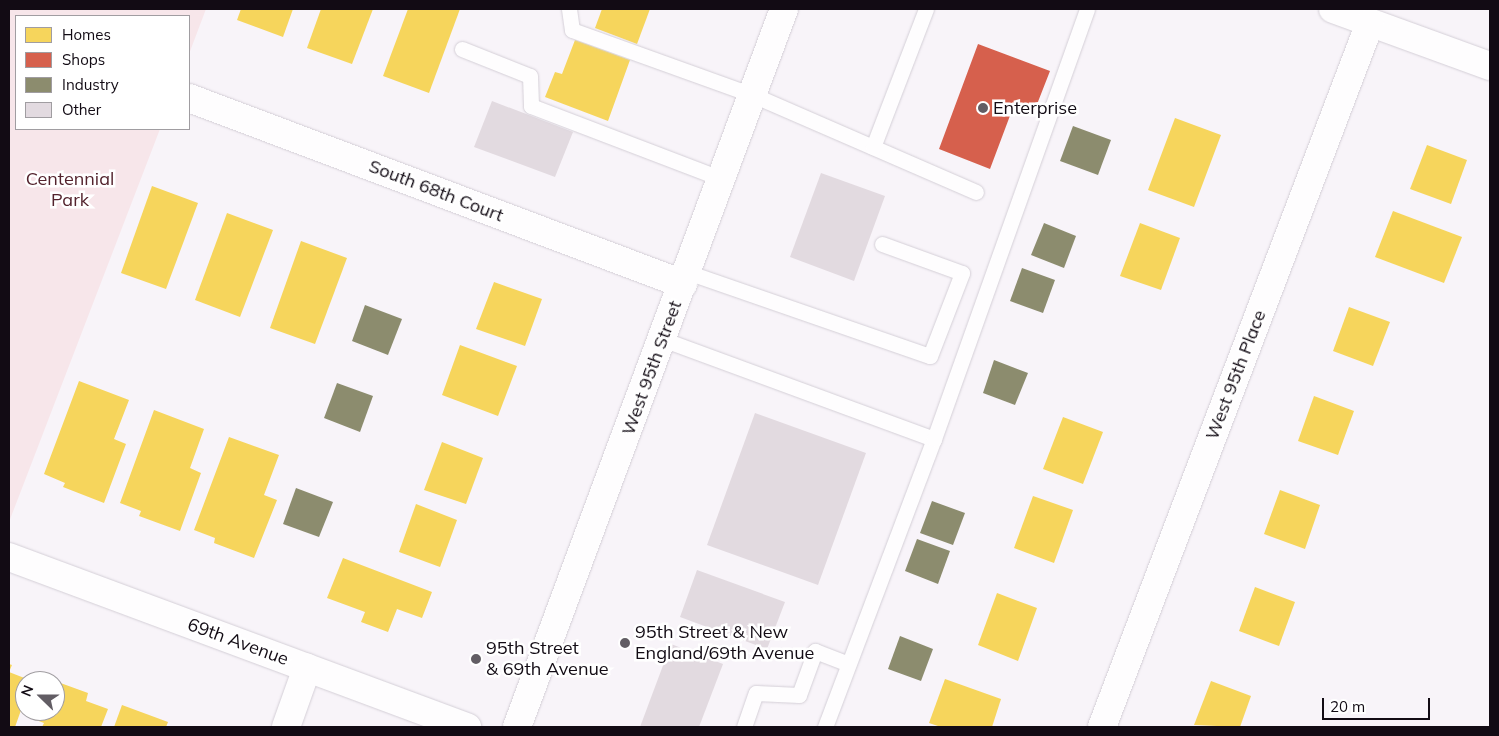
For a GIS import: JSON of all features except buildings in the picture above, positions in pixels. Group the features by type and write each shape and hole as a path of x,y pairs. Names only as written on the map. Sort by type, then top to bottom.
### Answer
{"street":[{"name":"West 95th Street","path":"517,727 784,9"},
{"path":"1333,9 1490,66"},
{"name":"West 95th Place","path":"1102,727 1370,23"},
{"name":"South 68th Court","path":"190,98 685,278"},
{"name":"69th Avenue","path":"9,557 467,727"},
{"path":"286,727 307,668"}],"lane":[{"path":"569,9 572,30 753,95 976,192"},
{"path":"873,147 926,9"},
{"path":"825,727 934,439 1087,9"},
{"path":"462,49 530,76 531,106 722,179"},
{"path":"685,278 930,356 962,274 882,244"},
{"path":"662,339 934,439"},
{"path":"744,727 756,692 799,695 815,651 849,664"}],"green space":[{"name":"Centennial Park","path":"9,9 206,9 190,51 190,15 15,15 15,130 160,130 9,522"}],"place":[{"name":"Enterprise","path":"983,108"},
{"name":"95th Street & New England/69th Avenue","path":"625,643"},
{"name":"95th Street & 69th Avenue","path":"476,659"}]}
